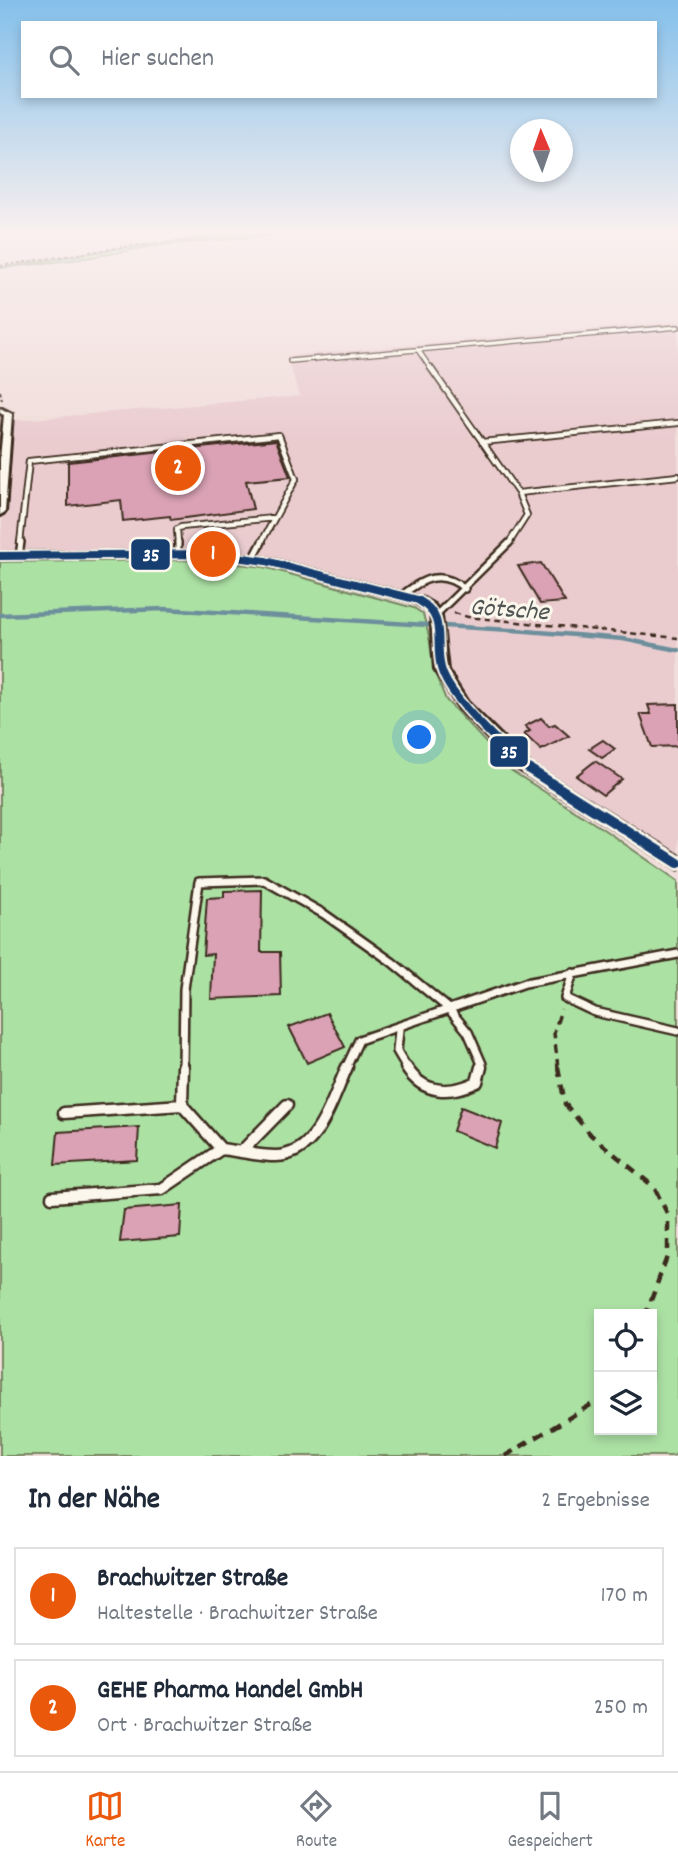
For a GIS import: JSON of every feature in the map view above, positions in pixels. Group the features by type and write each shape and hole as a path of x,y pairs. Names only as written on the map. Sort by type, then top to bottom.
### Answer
{"street":[{"path":"0,410 8,414 0,512"},
{"path":"0,556 178,554 253,559 401,596 430,607 439,612 441,670 463,705 522,765 678,863"}],"lane":[{"path":"290,361 678,327"},
{"path":"418,350 518,493 527,515 523,524 465,589 439,612"},
{"path":"482,442 678,423"},
{"path":"19,556 29,461 279,435 282,436 296,475 253,559"},
{"path":"518,493 678,476"},
{"path":"178,554 177,529 181,527 274,518"},
{"path":"401,596 421,579 439,576 455,580 465,589"},
{"path":"221,1149 182,1105 184,989 199,882 264,880 324,914 392,962 448,1008 468,1032 482,1065 477,1082 457,1090 433,1089 410,1073 397,1051 398,1030"},
{"path":"51,1197 162,1189 221,1149 276,1156 295,1153 314,1137 359,1040 398,1030 448,1008 527,982 678,954"},
{"path":"573,973 565,998 595,1012 678,1031"},
{"path":"64,1112 182,1105"},
{"path":"243,1150 287,1105"}],"path":[{"path":"439,612 678,638"},
{"path":"565,998 554,1033 565,1104 591,1135 654,1187 668,1215 668,1254 648,1309"},
{"path":"505,1456 594,1403"}],"shaded area":[{"path":"678,322 678,863 522,765 463,705 441,670 436,615 418,600 225,549 0,550 10,421 300,396 286,356"}],"green space":[{"path":"204,560 264,567 414,608 423,614 434,671 446,700 512,771 678,881 678,1453 673,1456 0,1456 0,562"}],"building":[{"path":"276,440 290,477 246,481 253,509 171,520 170,516 123,521 121,500 68,506 68,462"},
{"path":"541,563 565,602 540,604 518,566"},
{"path":"678,704 678,746 652,747 640,714 651,714 648,705"},
{"path":"541,718 549,726 555,724 569,736 541,750 524,734 530,731 525,726"},
{"path":"603,740 615,749 602,758 589,749"},
{"path":"595,761 622,779 603,795 576,776"},
{"path":"262,890 261,952 280,952 281,996 211,999 213,954 203,955 207,898 224,897 224,891"},
{"path":"327,1013 345,1047 307,1063 289,1027"},
{"path":"461,1107 502,1123 495,1148 453,1131"},
{"path":"139,1127 137,1160 55,1165 58,1132"},
{"path":"182,1205 180,1237 120,1242 124,1210"}],"waterway":[{"name":"Götsche","path":"0,615 164,609 527,631 623,639 678,650"}],"transit line":[{"name":"35","path":"0,556 213,554 266,561 418,600 430,607 436,615 441,670 463,705 522,765 678,863"}],"place":[{"name":"GEHE Pharma Handel GmbH","path":"178,468"},
{"name":"Brachwitzer Straße","path":"213,554"}]}
